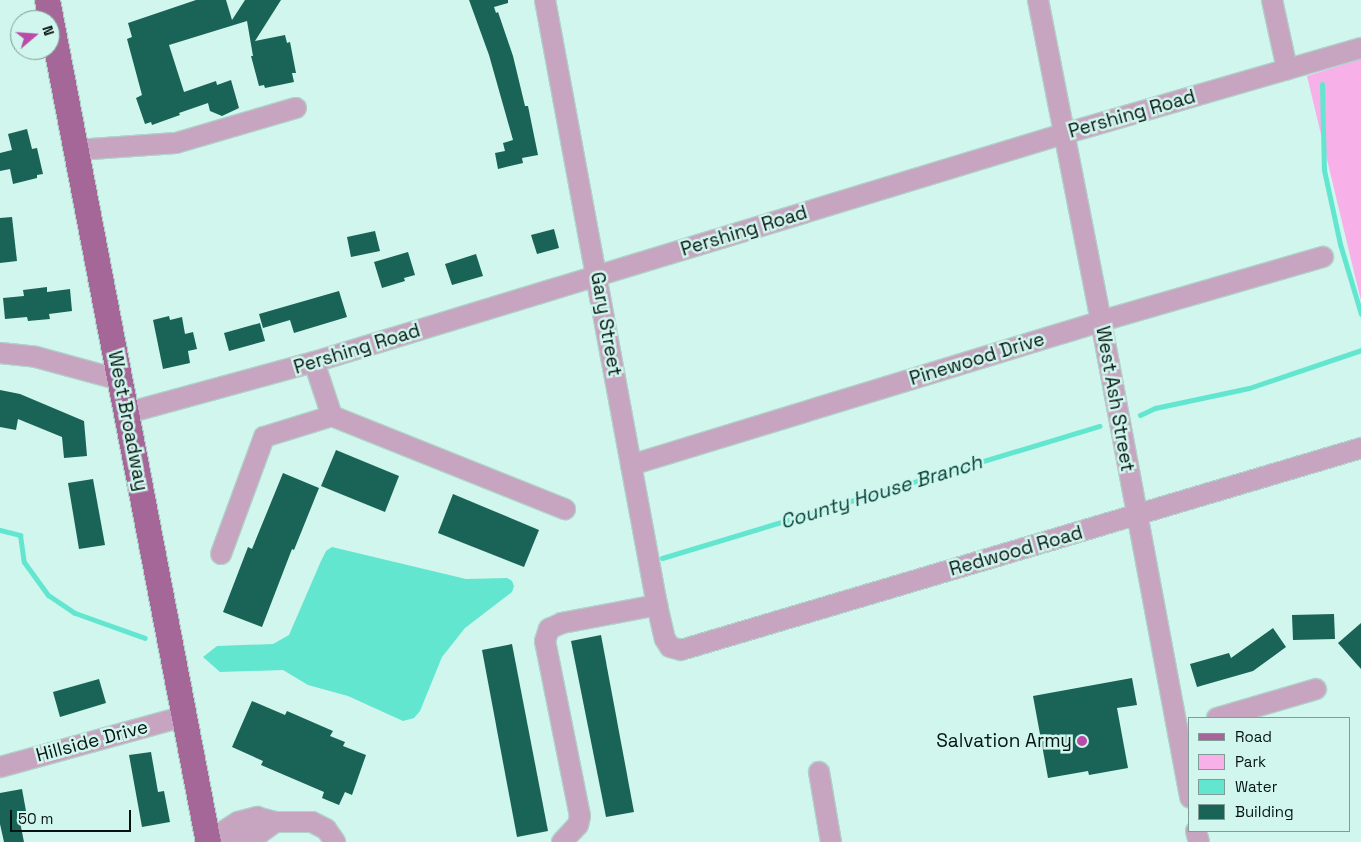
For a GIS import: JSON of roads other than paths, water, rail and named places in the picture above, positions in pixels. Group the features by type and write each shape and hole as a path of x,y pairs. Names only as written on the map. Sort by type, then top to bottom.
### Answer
{"main road":[{"name":"West Broadway","path":"47,0 184,716 212,837"}],"street":[{"name":"Gary Street","path":"545,0 657,605 665,639 670,647"},
{"name":"West Ash Street","path":"1038,0 1101,320 1136,515 1183,728 1188,778"},
{"path":"1272,0 1287,69"},
{"name":"Pershing Road","path":"127,414 314,362 1063,134 1361,48"},
{"path":"77,150 176,143 296,108"},
{"name":"Pinewood Drive","path":"631,465 1101,320 1323,257"},
{"path":"0,353 36,357 120,380"},
{"path":"314,362 332,416"},
{"path":"221,554 264,437 332,416 565,509"},
{"name":"Redwood Road","path":"670,647 681,650 1361,448"},
{"path":"562,842 578,825 580,816 545,641 549,629 562,622 657,605"},
{"path":"1221,717 1316,689"},
{"name":"Hillside Drive","path":"0,767 184,716"},
{"path":"819,772 831,842"},
{"path":"212,837 239,838 260,833 275,822 312,822 326,829 335,842"}],"water":[{"path":"332,547 466,579 507,578 512,581 514,586 512,592 465,628 442,657 420,711 414,718 403,721 348,696 308,685 283,670 220,672 203,657 217,646 273,644 289,635 321,561 326,551"}],"waterway":[{"name":"County House Branch","path":"1322,84 1324,170 1340,244 1361,314"},
{"name":"County House Branch","path":"1140,415 1155,408 1249,388 1361,350"},
{"name":"County House Branch","path":"662,558 1099,426"},
{"name":"County House Branch","path":"0,530 20,535 24,562 48,595 75,613 145,638"}],"place":[{"name":"Salvation Army","path":"1082,741"}]}
